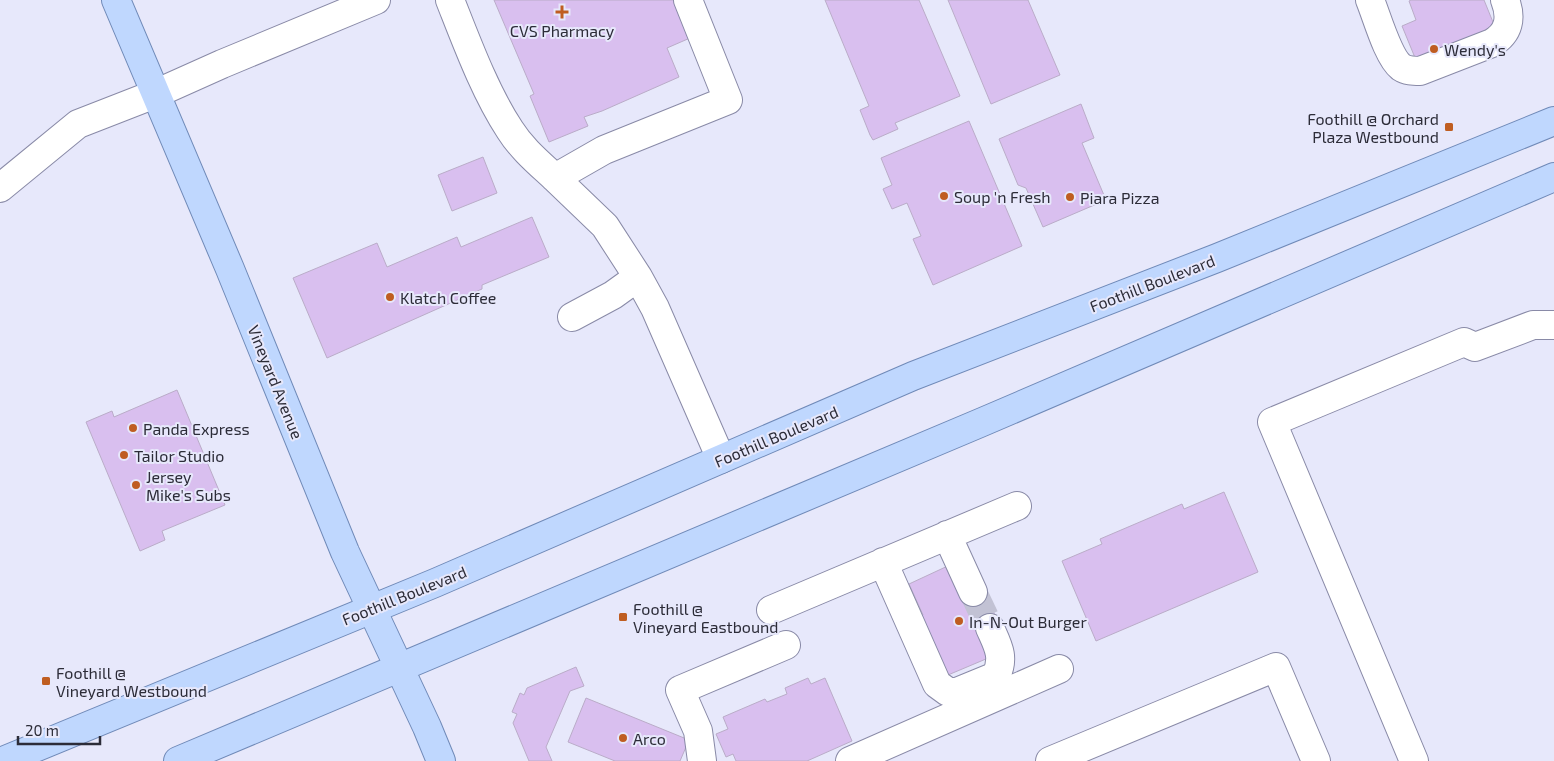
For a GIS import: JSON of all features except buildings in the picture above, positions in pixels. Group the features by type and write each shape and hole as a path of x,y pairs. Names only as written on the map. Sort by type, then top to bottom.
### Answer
{"main road":[{"name":"Vineyard Avenue","path":"116,0 230,269 345,552 441,761"},
{"name":"Foothill Boulevard","path":"4,761 436,583 913,376 1217,258 1554,121"},
{"path":"178,761 980,423 1554,177"}],"lane":[{"path":"0,188 78,124 155,94 376,0"},
{"path":"450,0 494,101 511,131 532,157 605,226 638,277 655,308 721,460"},
{"path":"555,178 604,150 728,100 688,0"},
{"path":"1370,0 1394,60 1410,71 1420,71 1501,37 1507,26 1508,9 1505,0"},
{"path":"572,317 613,295 638,277"},
{"path":"1414,761 1272,422 1464,342 1475,347 1533,324 1554,325"},
{"path":"771,610 1017,506"},
{"path":"947,535 973,592"},
{"path":"883,562 937,684 948,692 957,692 996,676 1001,666 1000,650 990,628"},
{"path":"702,761 698,731 680,690 786,645"},
{"path":"1050,761 1276,667 1316,761"},
{"path":"850,761 1059,670"}],"tunnel":[{"path":"973,592 990,628"}],"place":[{"name":"CVS Pharmacy","path":"562,12"},
{"name":"Wendy's","path":"1434,49"},
{"name":"Foothill @ Orchard Plaza Westbound","path":"1449,127"},
{"name":"Soup 'n Fresh","path":"944,196"},
{"name":"Piara Pizza","path":"1070,197"},
{"name":"Klatch Coffee","path":"390,297"},
{"name":"Panda Express","path":"133,428"},
{"name":"Tailor Studio","path":"124,455"},
{"name":"Jersey Mike's Subs","path":"136,485"},
{"name":"Foothill @ Vineyard Eastbound","path":"623,617"},
{"name":"In-N-Out Burger","path":"959,621"},
{"name":"Foothill @ Vineyard Westbound","path":"46,681"},
{"name":"Arco","path":"623,738"}]}
